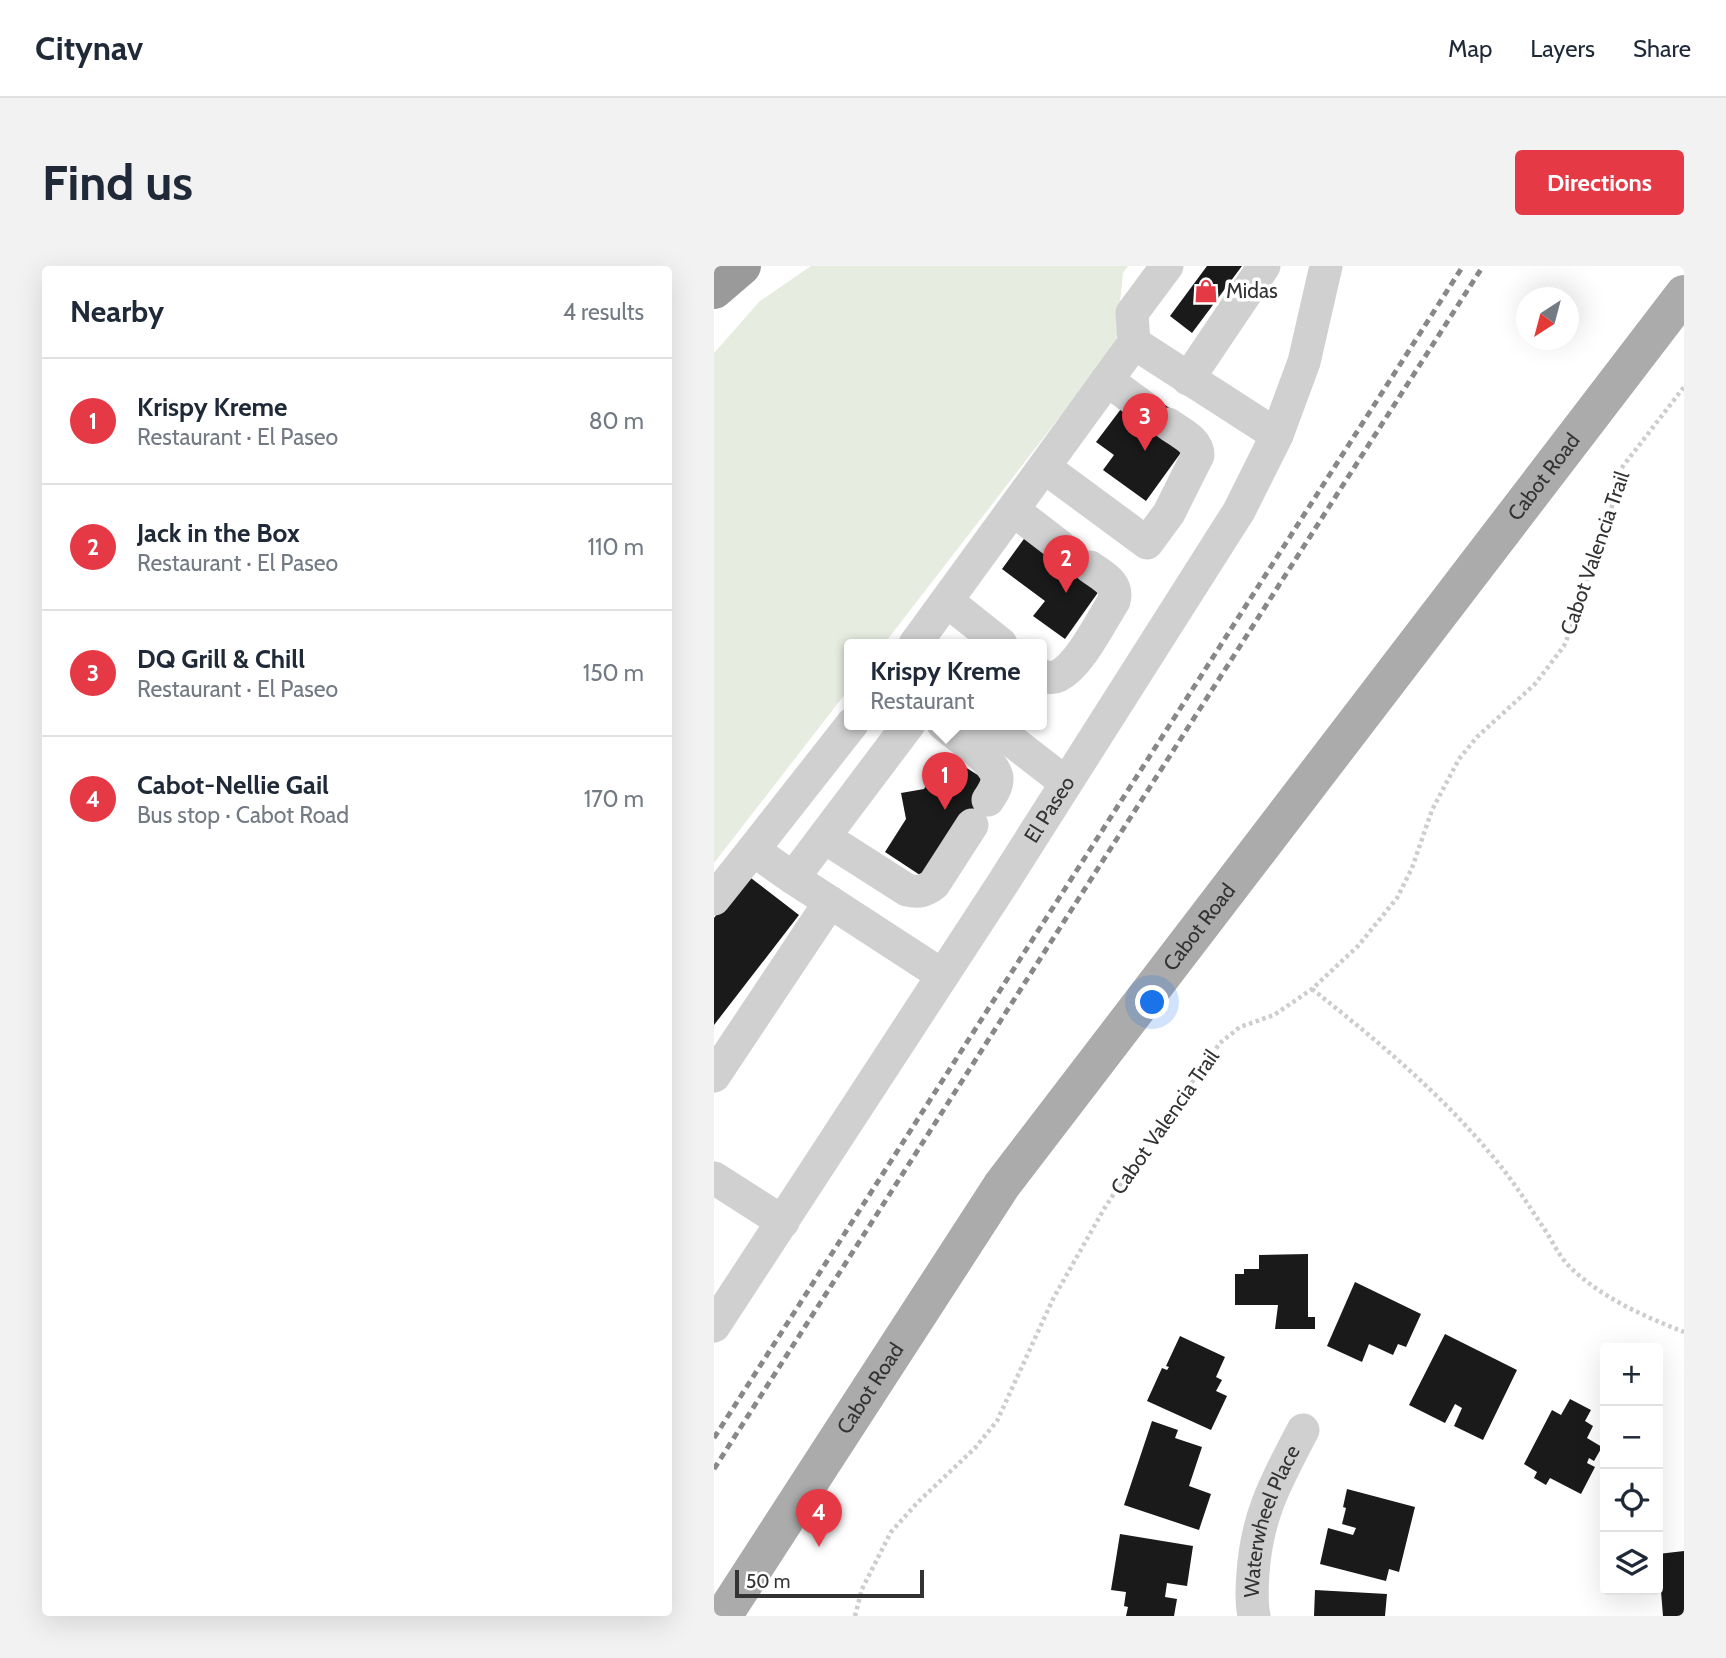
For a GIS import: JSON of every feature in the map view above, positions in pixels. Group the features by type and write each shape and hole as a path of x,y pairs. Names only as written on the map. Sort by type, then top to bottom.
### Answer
{"highway":[{"path":"714,290 742,266"}],"main road":[{"name":"Cabot Road","path":"723,1616 1002,1185 1684,294"}],"street":[{"path":"919,639 1134,342 1132,313 1167,266"},
{"path":"1188,379 1264,266"},
{"name":"El Paseo","path":"714,1326 1239,511 1277,435 1304,362 1326,266"},
{"path":"1134,342 1277,435"},
{"path":"1044,467 1147,543 1168,513 1198,455 1198,449 1107,380"},
{"path":"1013,510 1060,546"},
{"path":"1047,677 1060,675 1072,664 1114,601 1116,594 1111,583 1090,567"},
{"path":"947,601 996,639"},
{"path":"714,899 847,730"},
{"path":"793,878 904,730"},
{"path":"824,837 907,890 926,891 934,884 998,781 991,764 950,730"},
{"path":"1002,730 1066,783"},
{"path":"753,850 942,975"},
{"path":"714,1076 830,902"},
{"path":"714,1178 783,1222"},
{"name":"Waterwheel Place","path":"1254,1616 1251,1604 1255,1545 1269,1496 1303,1430"}],"path":[{"name":"Cabot Valencia Trail","path":"855,1616 862,1590 891,1532 918,1502 975,1448 997,1421 1053,1299 1104,1209 1220,1043 1240,1027 1273,1015 1312,989 1358,946 1397,898 1412,868 1432,810 1459,759 1477,737 1535,684 1564,646 1582,603 1589,568 1608,524 1620,470 1684,387"},
{"path":"1312,989 1391,1051 1448,1107 1489,1152 1568,1264 1599,1291 1649,1318 1684,1332"}],"shaded area":[{"path":"811,266 1128,266 1123,273 1116,344 888,639 844,639 844,695 714,863 714,353 760,301"}],"building":[{"name":"Midas","path":"1207,266 1242,266 1192,333 1170,316"},
{"path":"1156,399 1177,413 1185,447 1146,501 1103,470 1114,455 1096,442 1124,405"},
{"path":"1029,532 1066,537 1096,559 1104,584 1065,639 1033,616 1045,601 1002,569"},
{"path":"946,755 992,784 929,881 885,852 906,819 901,793 924,789"},
{"path":"747,875 799,915 714,1025 714,918"},
{"path":"1308,1254 1308,1317 1315,1317 1315,1329 1275,1329 1278,1305 1235,1305 1235,1274 1244,1274 1244,1269 1259,1269 1259,1255"},
{"path":"1355,1282 1421,1314 1406,1347 1398,1344 1393,1355 1369,1344 1362,1362 1327,1346"},
{"path":"1445,1334 1517,1370 1483,1440 1454,1426 1462,1408 1455,1404 1445,1423 1409,1405"},
{"path":"1180,1336 1225,1357 1216,1377 1222,1380 1216,1391 1227,1396 1211,1430 1147,1401 1162,1368 1167,1370 1169,1367 1166,1366"},
{"path":"1570,1399 1591,1410 1585,1421 1593,1426 1587,1438 1600,1446 1600,1450 1594,1461 1589,1458 1587,1463 1595,1467 1581,1494 1550,1478 1546,1485 1534,1478 1537,1472 1524,1464 1552,1410 1561,1415"},
{"path":"1152,1421 1178,1430 1175,1438 1202,1447 1189,1486 1211,1494 1199,1530 1124,1505"},
{"path":"1347,1489 1415,1507 1399,1572 1389,1569 1386,1581 1320,1564 1328,1528 1353,1535 1356,1528 1342,1524"},
{"path":"1120,1534 1193,1546 1187,1586 1167,1583 1165,1597 1177,1599 1174,1616 1126,1616 1126,1592 1111,1590"},
{"path":"1684,1551 1684,1616 1663,1616 1663,1553"},
{"path":"1315,1590 1387,1594 1385,1616 1314,1616"}],"railway":[{"path":"714,1438 1463,266"},
{"path":"714,1469 1483,266"}],"place":[{"name":"Midas","path":"1206,291"},
{"name":"DQ Grill & Chill","path":"1145,451"},
{"name":"Jack in the Box","path":"1066,593"},
{"name":"Krispy Kreme","path":"945,810"},
{"name":"Cabot-Nellie Gail","path":"819,1547"}]}
